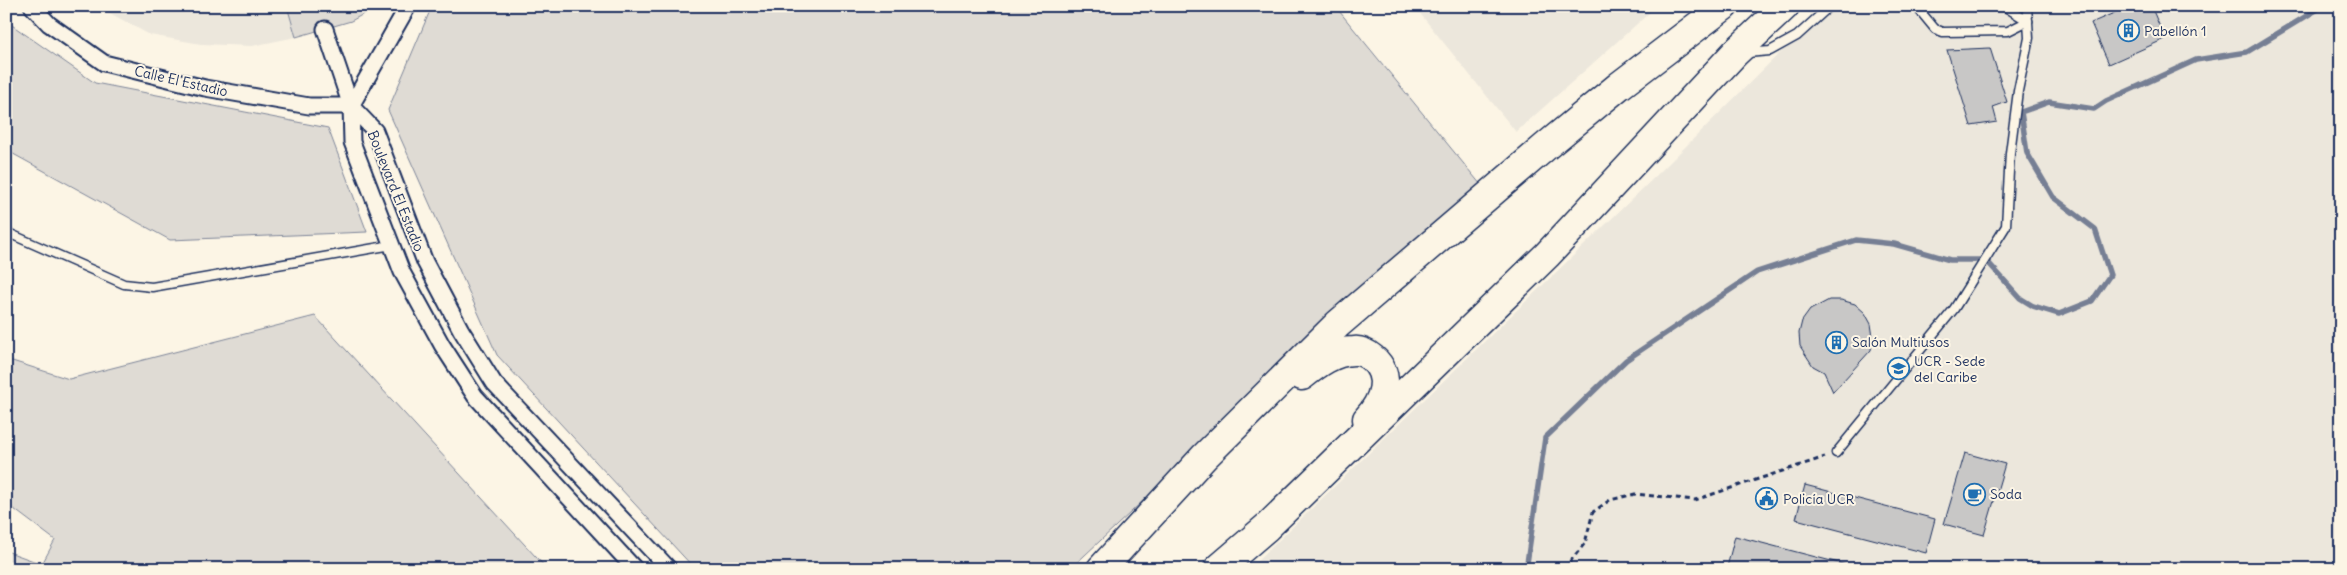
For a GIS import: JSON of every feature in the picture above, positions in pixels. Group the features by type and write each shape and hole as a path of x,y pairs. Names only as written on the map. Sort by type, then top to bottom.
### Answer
{"highway":[{"path":"1218,569 1267,527 1547,255 1735,53 1785,6"},
{"path":"1101,569 1204,457 1338,324 1430,244 1612,92 1716,9"},
{"path":"1204,457 1324,360 1340,353 1356,350 1367,354 1379,364 1384,388 1380,401 1371,415 1267,527"}],"street":[{"name":"Calle El Estadio","path":"32,6 49,24 104,63 205,88 309,106 351,106"},
{"path":"351,106 408,6"},
{"path":"325,29 351,106"},
{"name":"Boulevard El Estadio","path":"351,106 352,142 402,272 442,345 476,396 635,569"},
{"name":"Boulevard El Estadio","path":"351,106 375,131 426,262 461,330 494,383 669,569"}],"lane":[{"path":"1735,53 1770,51 1796,36 1830,6"},
{"path":"1916,6 1935,29 1943,32 2008,31 2028,21"},
{"path":"2004,6 2028,21"},
{"path":"1836,453 1954,309 2006,226 2010,152 2018,91 2029,38 2028,6"},
{"path":"6,232 124,284 152,287 392,245"}],"path":[{"path":"1564,569 1585,543 1593,512 1610,500 1635,494 1695,500 1836,453"}],"shaded area":[{"path":"97,6 287,6 296,37 252,46 201,44 150,35"},
{"path":"287,6 378,6 351,21 296,37"},
{"path":"432,6 1335,6 1481,185 1070,569 695,569 497,355 388,110"},
{"path":"1414,6 1657,6 1516,132"},
{"name":"UCR - Sede del Caribe","path":"1827,6 2341,6 2341,569 1249,569 1662,170"},
{"path":"6,21 95,83 328,128 367,232 170,240 6,150"},
{"path":"315,316 547,569 6,569 6,551 42,564 55,540 6,503 6,359 69,379"}],"building":[{"name":"Pabellón 1","path":"2130,6 2151,6 2165,39 2109,64 2091,23"},
{"path":"1990,48 2007,102 1993,107 1997,122 1971,126 1947,50"},
{"name":"Salón Multiusos","path":"1829,300 1841,300 1855,304 1865,313 1871,324 1873,337 1871,350 1833,392 1824,372 1813,366 1800,346 1799,333 1802,321 1810,310"},
{"name":"Soda","path":"1965,453 2005,464 1984,535 1944,524"},
{"path":"1805,485 1935,519 1926,553 1796,519"},
{"path":"1735,536 1862,569 1733,569 1727,567"}],"waterway":[{"path":"1530,569 1527,563 1545,438 1626,360 1757,272 1856,240 1894,244 1950,260 1986,260 2020,298 2033,306 2059,314 2092,301 2110,275 2095,229 2053,197 2027,153 2021,112 2049,102 2094,109 2106,101 2196,60 2247,52 2323,6"}],"place":[{"name":"Pabellón 1","path":"2128,31"},
{"name":"Salón Multiusos","path":"1836,342"},
{"name":"UCR - Sede del Caribe","path":"1898,369"},
{"name":"Soda","path":"1974,494"},
{"name":"Policía UCR","path":"1767,499"}]}
